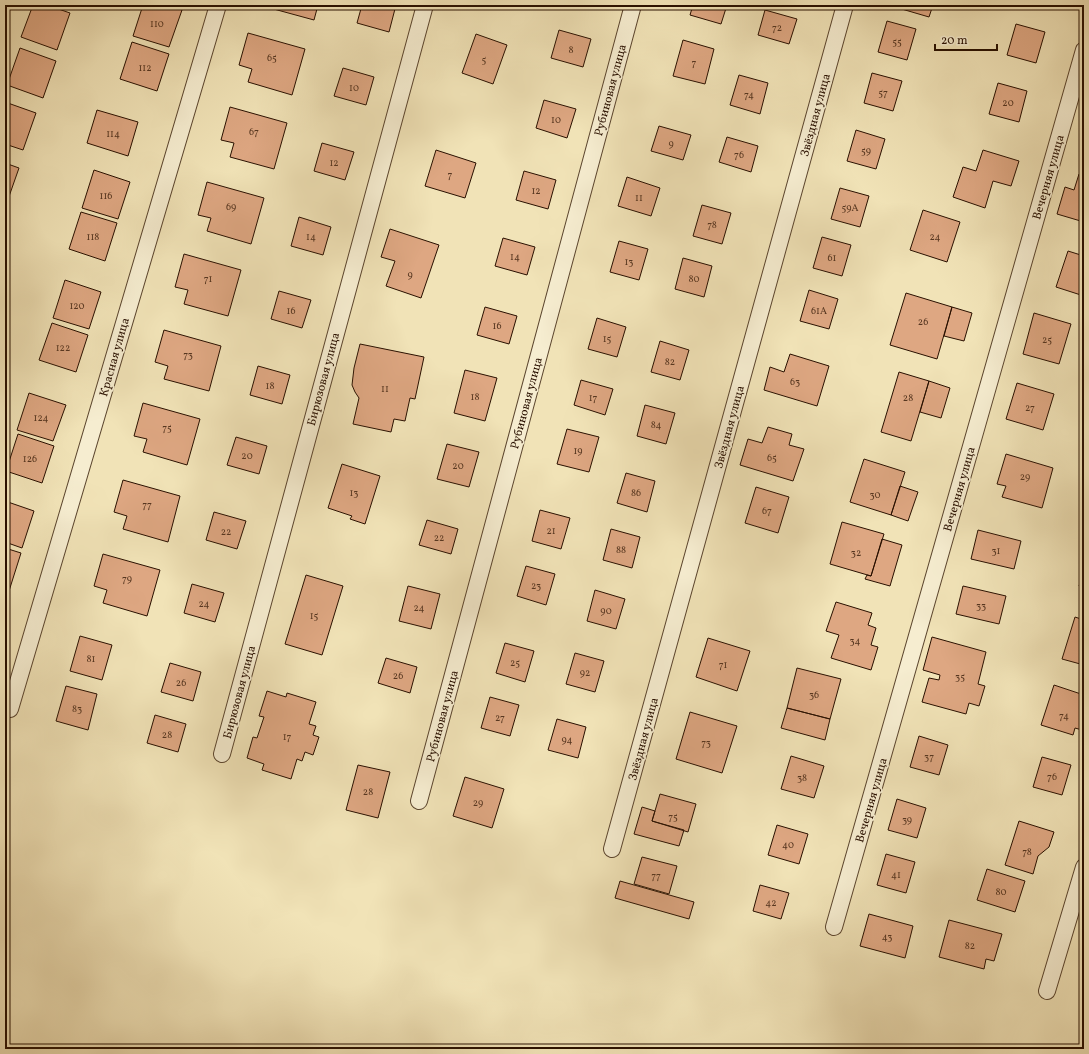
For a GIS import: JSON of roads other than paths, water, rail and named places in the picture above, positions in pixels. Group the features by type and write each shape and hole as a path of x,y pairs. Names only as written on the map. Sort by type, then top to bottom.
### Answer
{"street":[{"name":"Красная улица","path":"10,710 218,5"},
{"name":"Бирюзовая улица","path":"222,754 425,5"},
{"name":"Рубиновая улица","path":"419,802 633,5"},
{"name":"Звёздная улица","path":"612,849 845,5"},
{"name":"Вечерняя улица","path":"834,927 1084,50"},
{"path":"1047,991 1084,867"}]}
